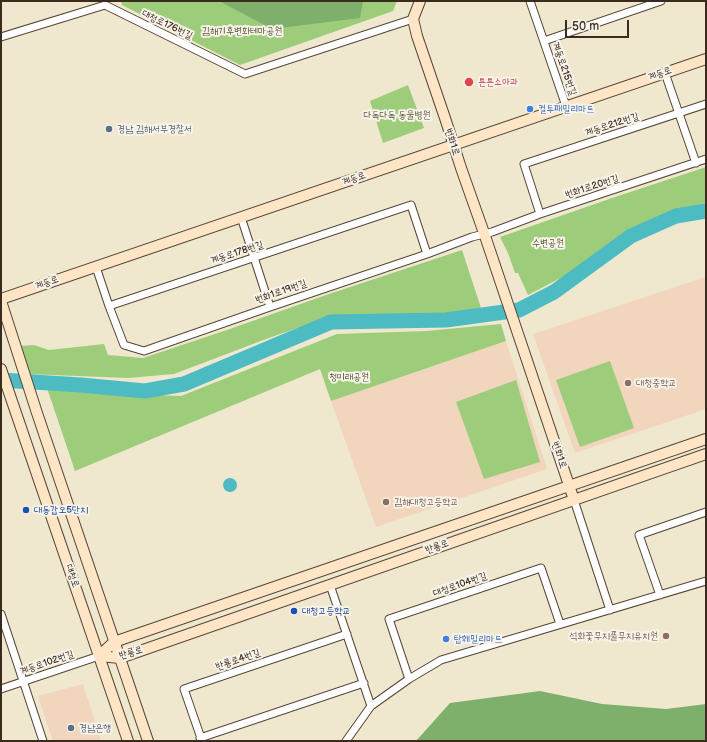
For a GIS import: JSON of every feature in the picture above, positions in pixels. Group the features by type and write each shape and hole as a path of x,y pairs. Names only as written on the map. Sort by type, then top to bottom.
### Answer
{"street":[{"path":"413,19 420,1"},
{"path":"530,1 544,41"},
{"name":"계동로215번길","path":"566,106 544,41 660,1"},
{"name":"대청로176번길","path":"1,37 105,5 244,74 413,19"},
{"name":"번화1로","path":"413,19 417,36 461,168 574,500"},
{"name":"계동로","path":"1,300 706,59"},
{"path":"665,73 696,163"},
{"name":"계동로212번길","path":"540,214 524,164 706,104"},
{"name":"번화1로20번길","path":"484,233 492,232 540,214 706,159"},
{"name":"계동로178번길","path":"109,306 411,205 427,254"},
{"path":"241,217 270,307"},
{"name":"번화1로19번길","path":"109,306 124,345 144,351 484,233"},
{"path":"96,267 109,306"},
{"name":"대청로","path":"1,300 37,413 148,741"},
{"name":"대청로","path":"1,369 128,741"},
{"name":"반룡로","path":"99,656 114,642 706,439"},
{"name":"반룡로","path":"99,656 120,658 706,454"},
{"path":"574,500 610,610"},
{"path":"660,595 639,535 706,512"},
{"name":"대청로104번길","path":"409,679 389,619 540,568 560,624"},
{"path":"346,741 371,706 409,679 441,660 706,581"},
{"path":"330,585 371,706"},
{"path":"1,614 43,741"},
{"name":"반룡로4번길","path":"347,634 184,689 201,739 364,683"},
{"name":"계동로102번길","path":"1,689 99,656"}],"shaded area":[{"name":"대청중학교","path":"706,277 706,409 575,453 533,334"},
{"name":"김해대청고등학교","path":"506,341 547,469 376,527 331,401"},
{"path":"83,684 101,741 53,741 38,696"}],"green space":[{"name":"김해기후변화테마공원","path":"121,1 397,1 393,11 240,65 122,5"},
{"path":"219,1 363,1 360,18 272,29"},
{"name":"다독다독 동물병원","path":"408,85 424,128 383,143 370,101"},
{"name":"수변공원","path":"706,167 706,203 667,213 638,229 572,272 528,295 518,273 515,273 508,253 500,237"},
{"path":"462,250 481,308 444,315 332,316 174,374 128,378 27,374 18,346 34,345 49,350 104,344 108,355 143,358"},
{"name":"청미래공원","path":"501,324 506,341 331,401 320,369 75,471 46,385 99,393 181,396 337,334 426,331"},
{"path":"610,361 634,428 580,447 556,380"},
{"path":"516,380 540,462 484,479 456,402"},
{"path":"540,691 602,704 666,709 706,704 706,741 416,741 450,703"}],"water":[{"path":"227,478 233,478 237,482 237,488 233,492 227,492 223,488 223,482"}],"waterway":[{"path":"1,380 145,391 184,384 331,322 446,320 519,310 554,292 631,236 676,216 706,211"}],"place":[{"name":"튼튼소아과","path":"469,82"},
{"name":"컬투패밀리마트","path":"530,109"},
{"name":"경남 김해서부경찰서","path":"109,129"},
{"name":"대청중학교","path":"628,383"},
{"name":"김해대청고등학교","path":"386,502"},
{"name":"대동갑오5단지","path":"26,510"},
{"name":"대청고등학교","path":"294,611"},
{"name":"석화꽃무지풀무지유치원","path":"666,636"},
{"name":"탑훼밀리마트","path":"446,639"},
{"name":"경남은행","path":"71,728"}]}
